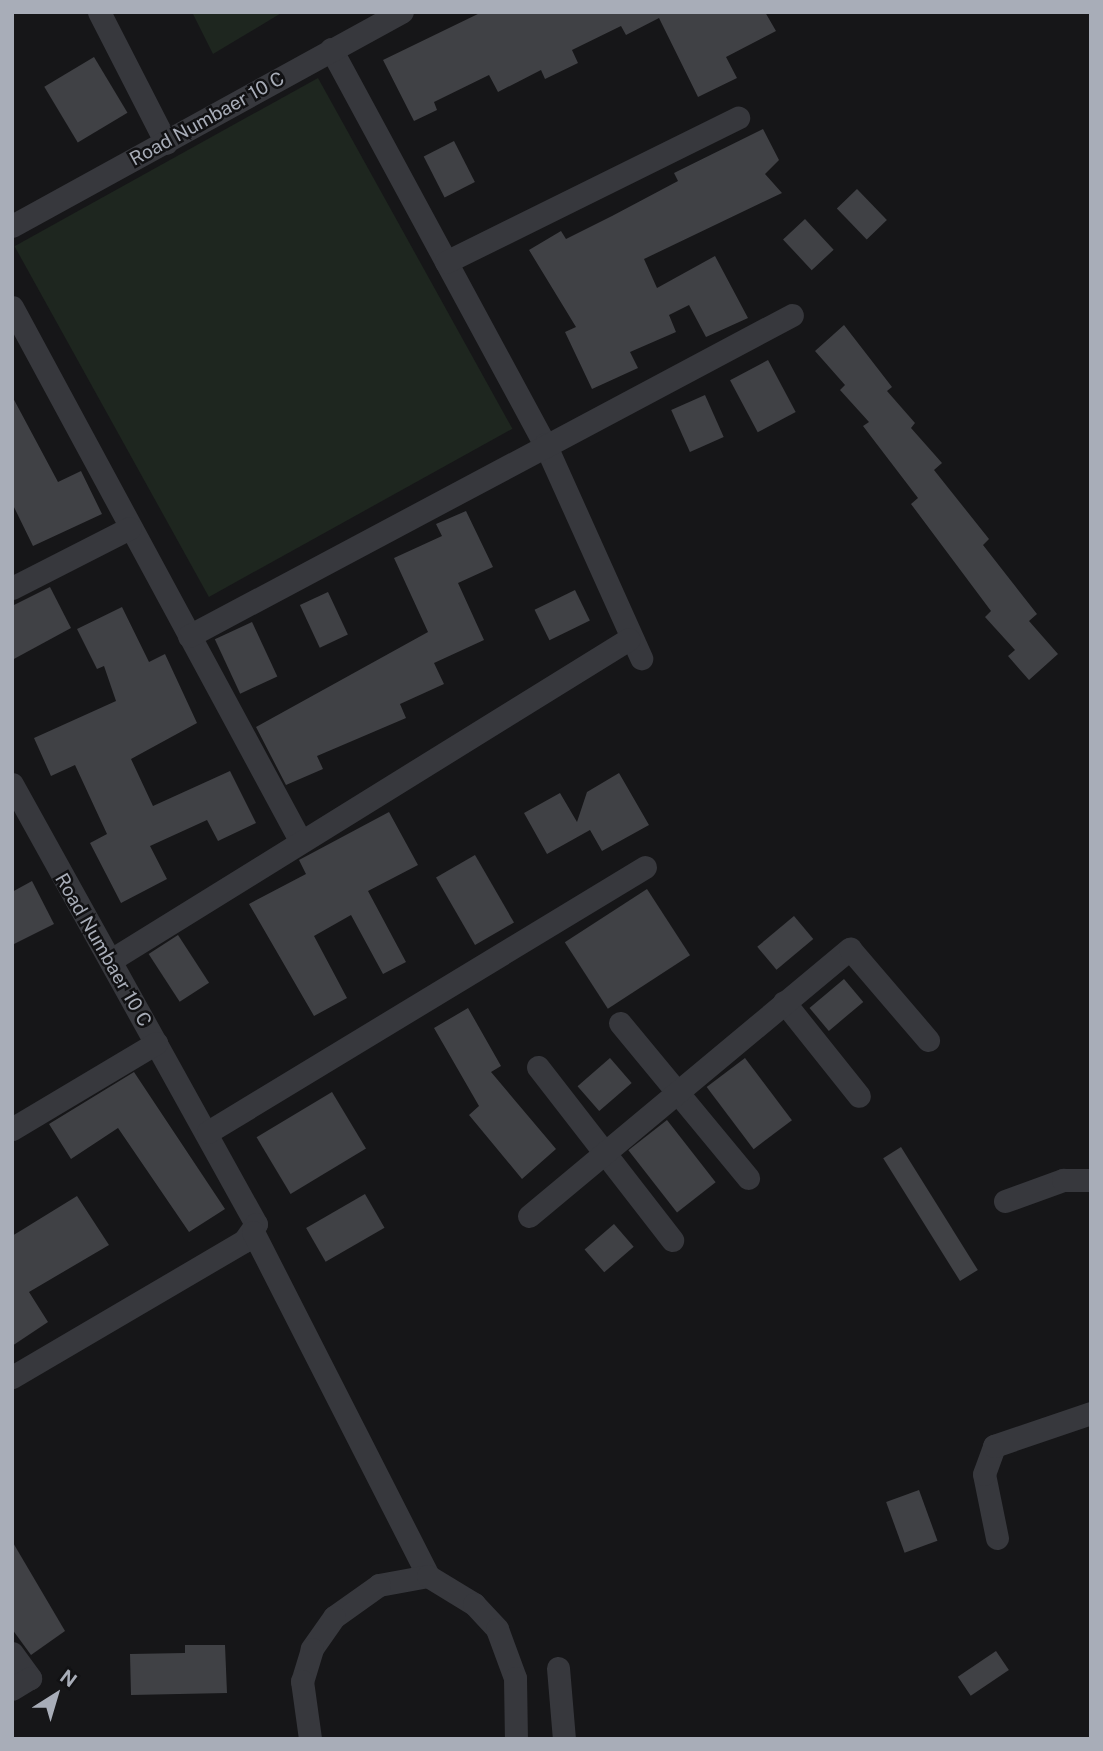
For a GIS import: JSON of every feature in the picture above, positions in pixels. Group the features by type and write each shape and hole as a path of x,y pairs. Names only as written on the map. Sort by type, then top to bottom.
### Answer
{"street":[{"path":"99,12 166,143"},
{"name":"Road Numbaer 10 C","path":"12,226 402,12"},
{"path":"111,960 300,839 635,648 545,444 331,49"},
{"path":"446,262 738,118"},
{"path":"12,307 300,839"},
{"path":"189,636 545,444 792,315"},
{"path":"12,587 130,528"},
{"name":"Road Numbaer 10 C","path":"12,784 156,1043 12,1129"},
{"path":"208,1132 645,867"},
{"path":"530,1216 850,949 928,1040"},
{"path":"784,1002 859,1096"},
{"path":"620,1023 748,1178"},
{"path":"156,1043 254,1216 253,1232 428,1576 474,1604 496,1629 515,1678 516,1739"},
{"path":"537,1067 672,1240"},
{"path":"1005,1201 1063,1180 1091,1180"},
{"path":"12,1377 253,1232"},
{"path":"997,1538 984,1474 994,1446 1091,1413"},
{"path":"310,1739 302,1681 312,1649 334,1616 379,1585 428,1576"},
{"path":"12,1653 30,1678 12,1689"},
{"path":"558,1668 564,1739"}],"shaded area":[{"path":"192,12 283,12 213,54"},
{"path":"318,78 512,429 209,597 15,246"}],"building":[{"path":"482,12 765,12 776,31 726,57 737,78 698,97 659,18 626,35 621,26 572,50 578,63 545,79 541,70 498,92 489,75 434,102 437,110 414,121 383,60"},
{"path":"94,57 127,113 78,143 44,87"},
{"path":"763,129 779,160 765,174 782,193 644,259 657,288 715,256 748,318 706,337 689,305 669,315 676,332 630,352 638,368 592,389 565,332 576,327 529,250 561,231 566,239 612,216 678,181 674,173"},
{"path":"454,141 475,182 445,197 424,156"},
{"path":"857,189 887,220 867,239 837,208"},
{"path":"805,219 834,250 812,270 783,239"},
{"path":"844,325 892,387 887,391 915,423 911,428 942,463 934,470 989,539 983,545 1037,614 1029,621 1058,654 1029,680 1008,656 1015,650 985,617 991,611 911,504 918,498 863,426 869,422 840,390 845,385 815,351"},
{"path":"768,360 796,412 758,432 730,380"},
{"path":"705,395 724,437 690,452 671,410"},
{"path":"12,396 58,482 81,471 102,514 33,546 12,503"},
{"path":"466,511 493,567 458,583 484,640 434,663 444,684 400,704 406,718 317,756 323,769 286,785 256,727 428,632 394,558 442,536 436,524"},
{"path":"50,587 71,628 12,660 12,606"},
{"path":"575,590 590,621 549,640 535,610"},
{"path":"328,592 348,635 320,648 300,605"},
{"path":"122,607 149,662 165,654 197,723 131,759 153,806 230,771 256,823 218,841 207,820 150,846 167,879 121,903 90,843 107,834 75,765 51,776 34,738 116,701 104,666 97,669 77,629"},
{"path":"252,622 277,676 240,694 215,639"},
{"path":"619,773 649,825 602,851 590,830 547,854 524,813 560,793 577,822 587,792"},
{"path":"389,812 418,865 368,891 406,962 383,974 351,915 314,936 347,998 314,1016 249,904 306,874 299,860"},
{"path":"475,855 514,923 475,945 436,878"},
{"path":"32,881 54,924 12,945 12,892"},
{"path":"647,889 690,955 608,1009 565,942"},
{"path":"794,916 813,939 777,970 757,947"},
{"path":"178,935 209,983 180,1002 149,954"},
{"path":"844,979 863,1002 829,1031 810,1008"},
{"path":"468,1008 501,1066 491,1072 556,1149 522,1179 469,1115 479,1106 434,1028"},
{"path":"610,1058 632,1083 599,1111 578,1086"},
{"path":"745,1058 792,1120 754,1149 707,1087"},
{"path":"134,1072 225,1209 189,1232 118,1128 71,1159 49,1124"},
{"path":"332,1092 366,1149 291,1194 257,1137"},
{"path":"667,1120 716,1182 677,1212 628,1150"},
{"path":"901,1147 978,1270 960,1281 883,1158"},
{"path":"365,1194 384,1228 326,1262 306,1228"},
{"path":"77,1196 109,1245 29,1292 48,1322 12,1346 12,1236"},
{"path":"614,1224 634,1247 604,1272 585,1250"},
{"path":"919,1490 937,1541 905,1553 886,1502"},
{"path":"12,1541 65,1631 31,1655 12,1629"},
{"path":"185,1645 225,1645 227,1693 131,1695 130,1654 185,1653"},
{"path":"996,1651 1009,1670 971,1696 958,1677"}]}
